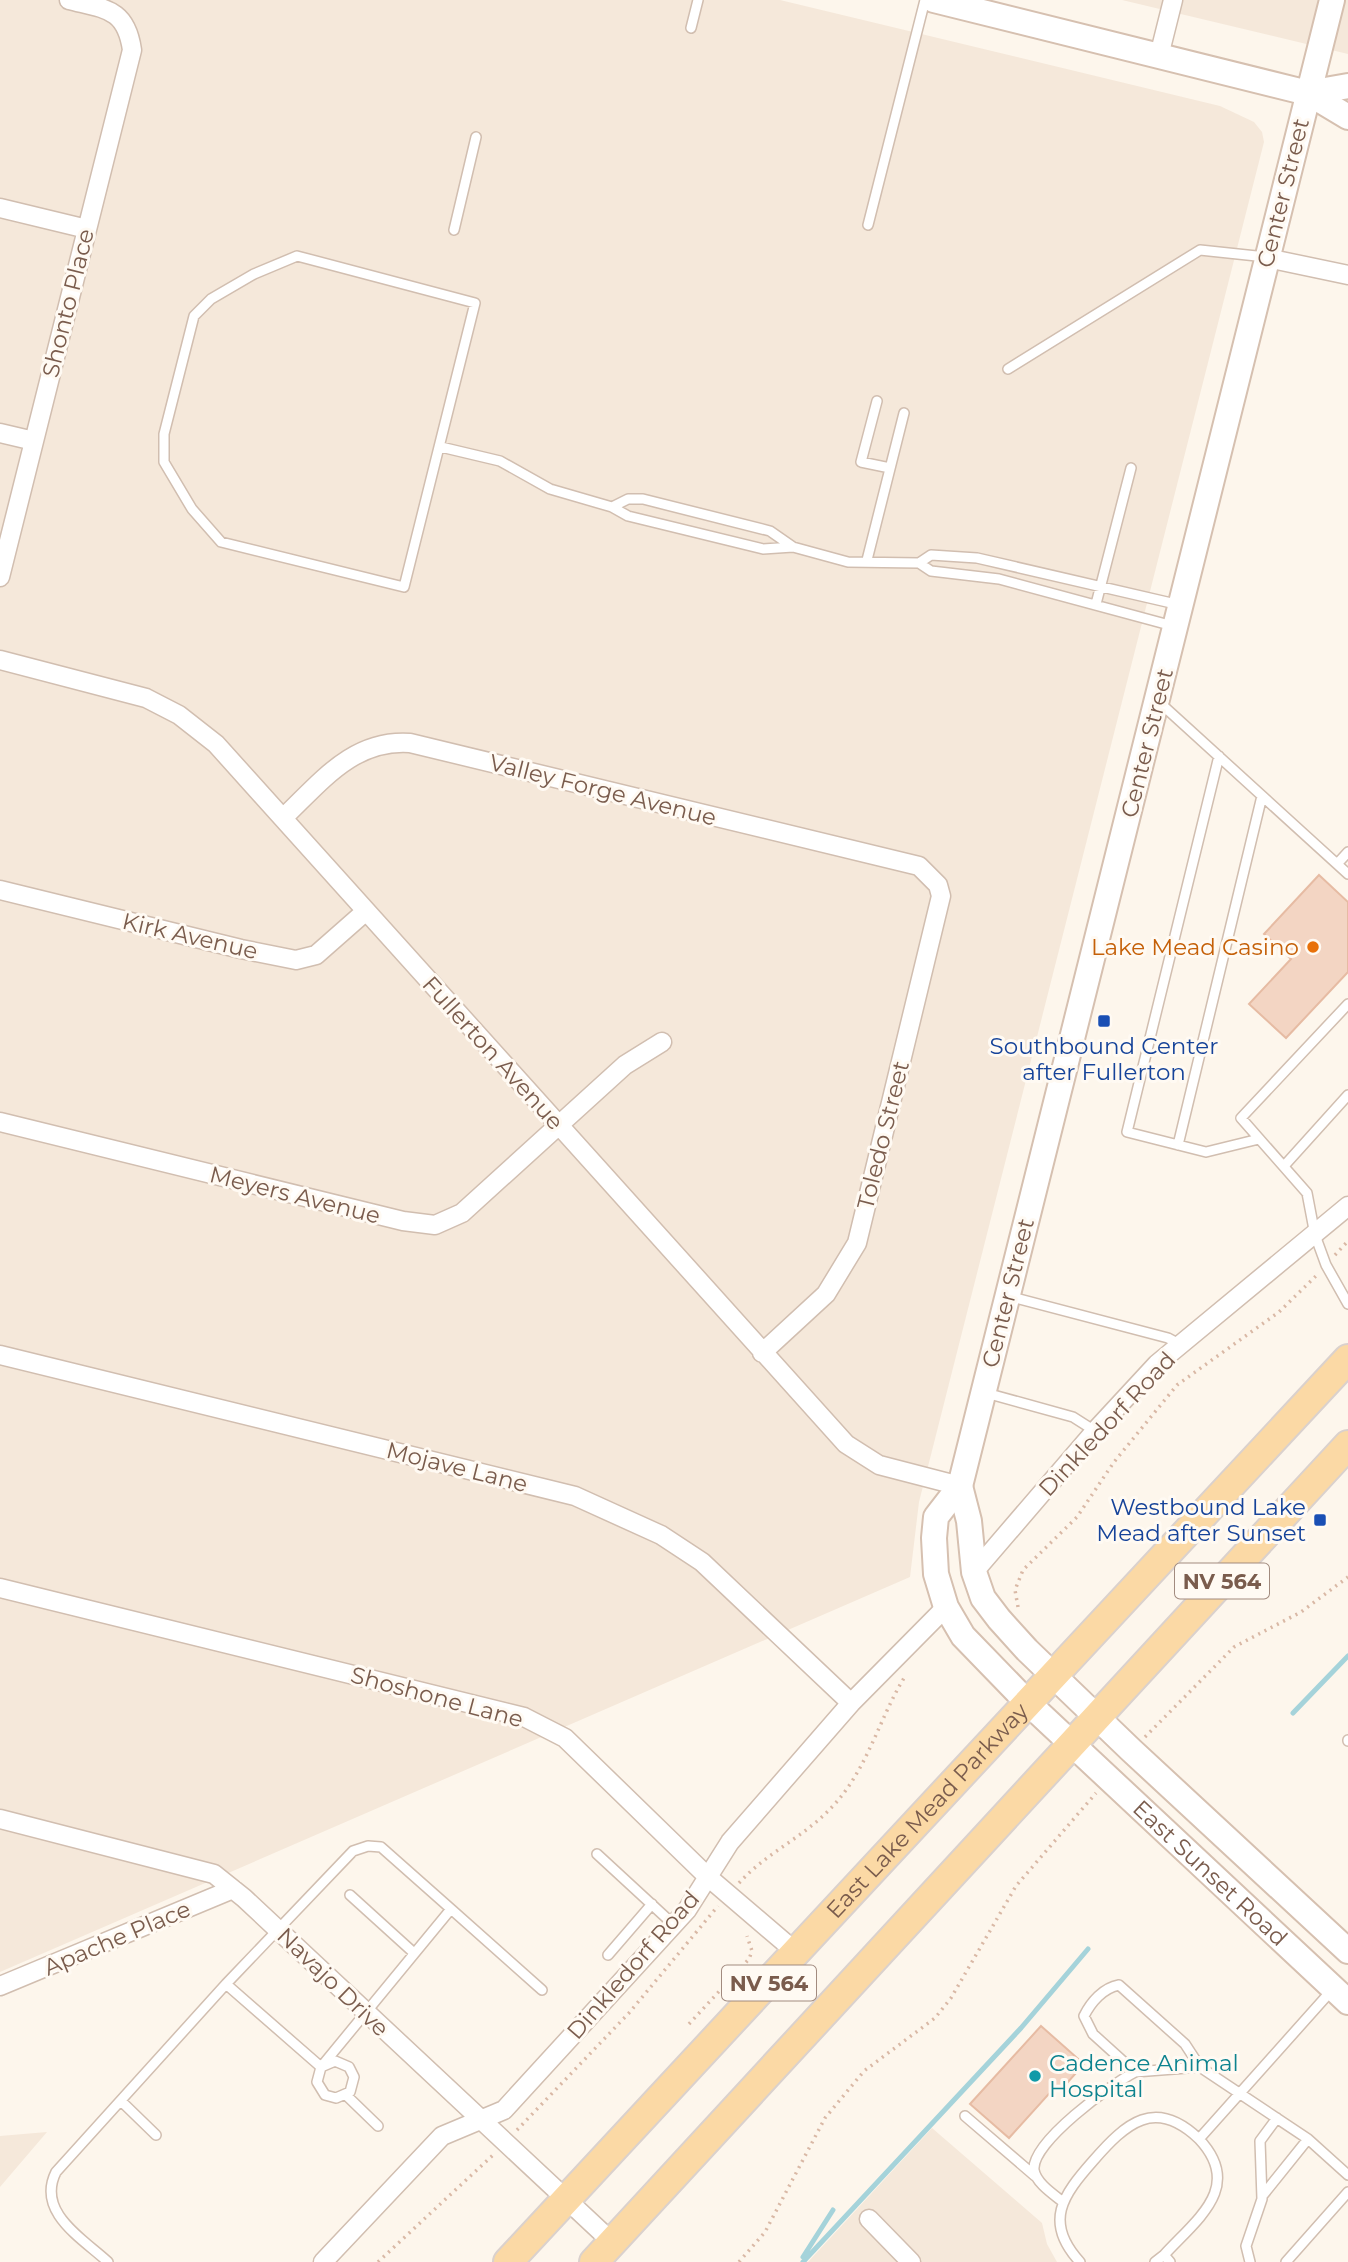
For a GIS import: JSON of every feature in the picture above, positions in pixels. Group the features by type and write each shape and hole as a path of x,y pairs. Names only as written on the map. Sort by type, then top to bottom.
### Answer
{"main road":[{"name":"East Lake Mead Parkway","path":"508,2262 797,1953 1051,1674 1348,1359"},
{"name":"NV 564","path":"603,2252 1348,1445"}],"street":[{"name":"Shonto Place","path":"0,577 131,50 129,29 113,11 69,0"},
{"path":"1159,56 1173,0"},
{"name":"Center Street","path":"1072,1744 962,1636 946,1606 936,1574 936,1517 960,1486 1332,0"},
{"path":"939,1 1308,93 1348,117"},
{"path":"1308,93 1348,86"},
{"path":"0,208 87,229"},
{"path":"1267,258 1348,275"},
{"path":"0,432 34,441"},
{"name":"Fullerton Avenue","path":"0,660 146,698 179,715 216,744 846,1444 879,1465 960,1486"},
{"name":"Valley Forge Avenue","path":"283,818 342,762 385,741 410,743 919,866 938,885"},
{"name":"Toledo Street","path":"762,1353 826,1294 857,1243 941,896 938,885"},
{"name":"Kirk Avenue","path":"0,890 296,960 316,955 366,911"},
{"name":"Meyers Avenue","path":"0,1122 402,1222 435,1225 462,1213 625,1065 662,1042"},
{"name":"Dinkledorf Road","path":"975,1572 1095,1431 1157,1364 1348,1206"},
{"name":"Mojave Lane","path":"0,1355 575,1496 662,1535 702,1562 851,1703"},
{"name":"Center Street","path":"960,1486 969,1521 975,1572 983,1598 1051,1674 1097,1717"},
{"name":"Shoshone Lane","path":"0,1588 524,1717 565,1738 708,1877 730,1893 797,1953"},
{"name":"Dinkledorf Road","path":"323,2262 442,2136 504,2110 674,1925 730,1842 851,1703 946,1606"},
{"name":"East Sunset Road","path":"1097,1717 1348,1951"},
{"name":"East Sunset Road","path":"1072,1744 1340,1995"},
{"name":"Navajo Drive","path":"0,1819 214,1874 278,1929 566,2199 603,2252"},
{"name":"Apache Place","path":"0,1986 233,1889"},
{"path":"869,2219 911,2262"}],"lane":[{"path":"691,28 698,0"},
{"path":"868,225 939,1"},
{"path":"454,230 476,137"},
{"path":"1008,369 1200,250 1267,258"},
{"path":"297,256 475,303 441,447 404,587 221,542 192,509 162,454 194,316 211,299 254,274 297,256"},
{"path":"877,401 861,462 890,468"},
{"path":"867,560 904,412"},
{"path":"441,447 500,461 550,489 612,506 628,516 763,549 793,547 849,562 867,560 919,563 931,571 975,574 1096,604 1179,616"},
{"path":"1096,604 1131,468"},
{"path":"612,506 634,498 770,531 793,547"},
{"path":"693,532 697,513"},
{"path":"919,563 927,556 977,558 1100,588 1179,616"},
{"path":"1025,586 1029,570"},
{"path":"1158,701 1348,874"},
{"path":"1219,756 1126,1132 1206,1152 1259,1139"},
{"path":"1178,1145 1262,796"},
{"path":"1337,864 1348,852"},
{"path":"1348,1004 1241,1118 1307,1192 1315,1235 1326,1265 1348,1304"},
{"path":"1284,1166 1348,1095"},
{"path":"1007,1296 1168,1338 1181,1345"},
{"path":"983,1392 1073,1417 1095,1431"},
{"path":"108,2262 57,2214 50,2190 56,2172 226,1984 353,1852 368,1846 381,1847 541,1990"},
{"path":"597,1854 674,1925"},
{"path":"350,1895 414,1953"},
{"path":"608,1955 652,1904"},
{"path":"321,2067 335,2061 349,2067 354,2082 346,2095 336,2098 321,2092 317,2077 321,2067 451,1909"},
{"path":"226,1984 321,2067"},
{"path":"1135,2073 1093,2034 1084,2016 1095,2000 1119,1985 1185,2044 1200,2067 1308,2139 1348,2175"},
{"path":"1199,2138 1340,1995"},
{"path":"1036,2178 1033,2168 1036,2156 1071,2118 1108,2086 1135,2073 1200,2067"},
{"path":"346,2095 378,2126"},
{"path":"121,2101 156,2135"},
{"path":"965,2116 1063,2202"},
{"path":"1250,2262 1247,2246 1263,2195 1260,2141 1277,2118"},
{"path":"1080,2262 1063,2239 1063,2202 1069,2189 1115,2136 1141,2119 1171,2119 1187,2127 1199,2138 1217,2163 1219,2176 1211,2204 1167,2259 1155,2262"},
{"path":"1263,2195 1308,2139"},
{"path":"1286,2262 1348,2192"}],"path":[{"path":"1021,1612 1015,1590 1023,1570 1077,1517 1146,1420 1177,1385 1279,1312 1348,1241"},
{"path":"1132,1750 1234,1647 1301,1612 1348,1577"},
{"path":"378,2262 504,2142 629,2013 730,1893 766,1858 818,1820 848,1788 867,1758 884,1713 910,1669"},
{"path":"739,2262 765,2232 825,2118 864,2071 935,2018 951,1998 1016,1886 1108,1777"},
{"path":"706,1912 721,1912"},
{"path":"689,2024 749,1959 751,1942 740,1928"}],"shaded area":[{"path":"0,0 780,0 1220,106 1254,122 1262,132 1264,142 919,1502 910,1577 0,1972"},
{"path":"1122,0 1348,0 1348,54"},
{"path":"932,2128 1042,2223 1047,2244 1057,2262 808,2262"},
{"path":"47,2132 0,2187 0,2136"}],"building":[{"name":"Lake Mead Casino","path":"1319,875 1348,902 1348,972 1286,1038 1249,1004 1291,959 1264,934"},
{"name":"Cadence Animal Hospital","path":"1041,2026 1084,2064 1060,2091 1055,2087 1009,2138 970,2104"}],"waterway":[{"path":"1293,1713 1348,1656"},
{"path":"803,2262 1021,2028 1088,1949"},
{"path":"803,2257 833,2210"}],"place":[{"name":"Lake Mead Casino","path":"1313,947"},
{"name":"Southbound Center after Fullerton","path":"1104,1021"},
{"name":"Westbound Lake Mead after Sunset","path":"1320,1520"},
{"name":"Cadence Animal Hospital","path":"1035,2076"}]}
